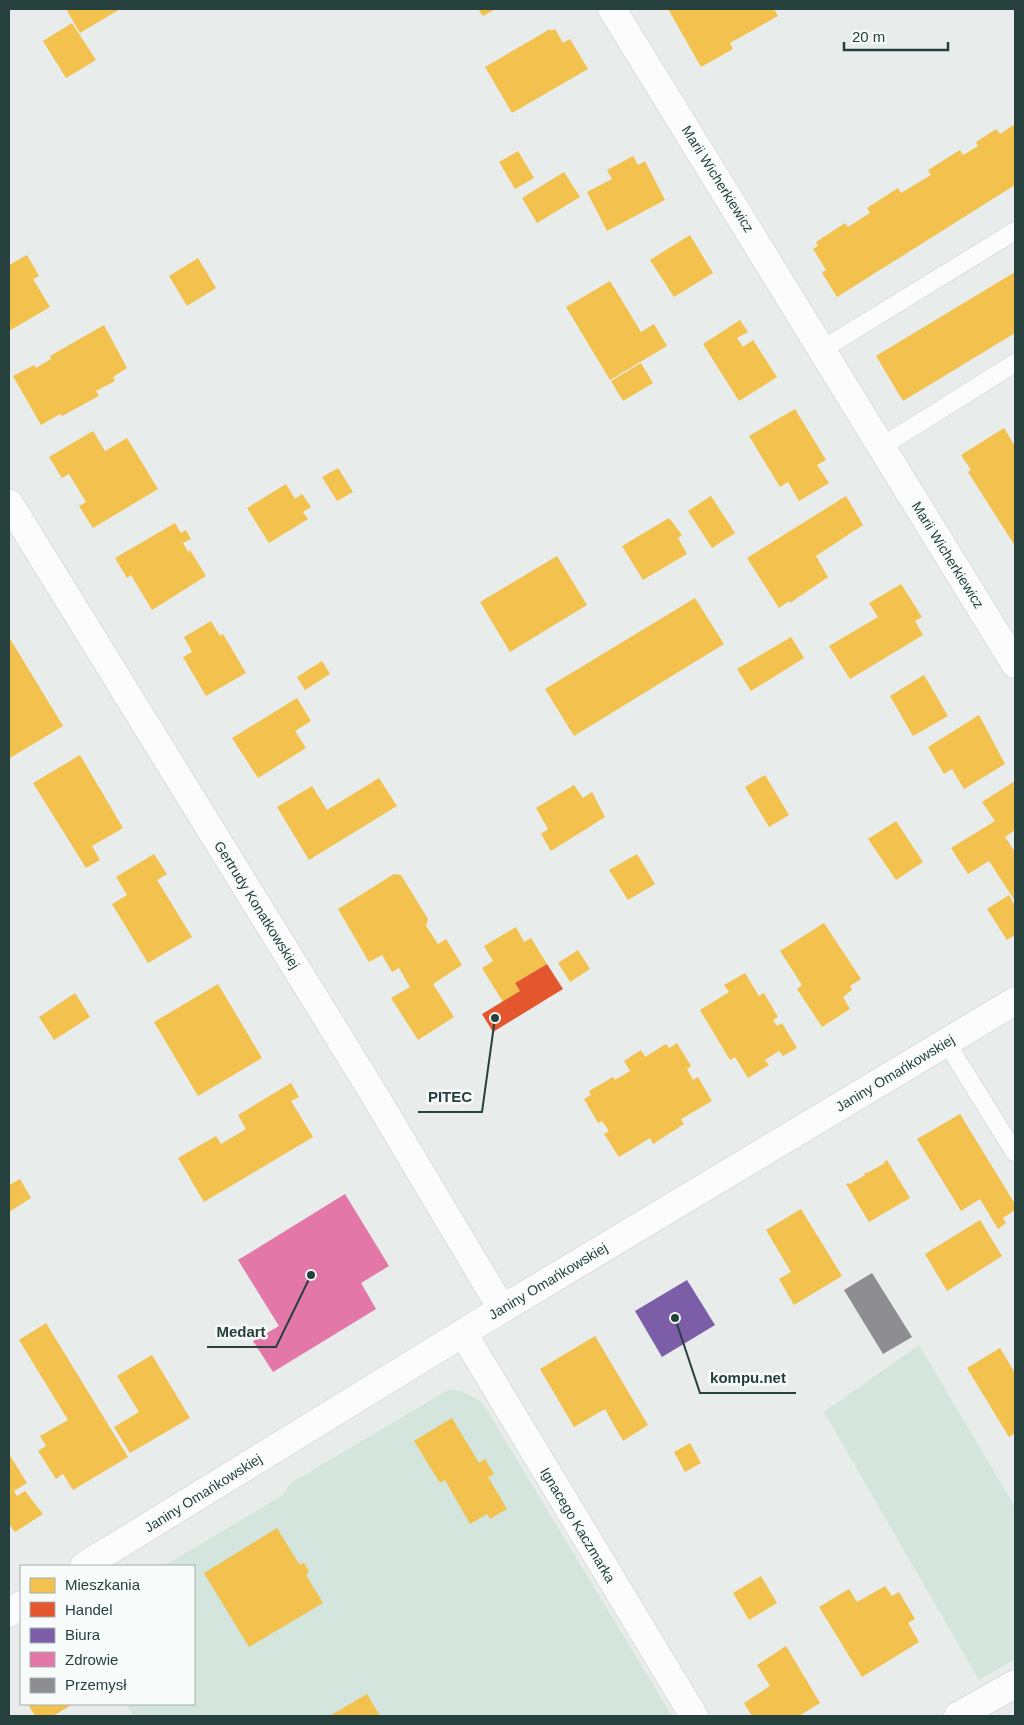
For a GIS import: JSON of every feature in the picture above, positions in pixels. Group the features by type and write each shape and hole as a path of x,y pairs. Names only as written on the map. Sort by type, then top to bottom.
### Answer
{"street":[{"name":"Marii Wicherkiewicz","path":"612,9 823,349 1015,664"},
{"name":"Gertrudy Konatkowskiej","path":"9,503 372,1091 502,1309"},
{"name":"Janiny Omańkowskiej","path":"86,1565 502,1309 1015,1001"},
{"name":"Ignacego Kaczmarka","path":"463,1333 694,1716"},
{"path":"9,1613 20,1606"},
{"path":"958,1716 1015,1684"}],"lane":[{"path":"823,349 1015,231"},
{"path":"881,446 1015,363"},
{"path":"946,1042 1015,1154"}],"shaded area":[{"path":"919,1345 1015,1507 1015,1659 979,1680 824,1412"},
{"path":"448,1390 462,1391 482,1402 672,1716 134,1716 127,1705 195,1705 195,1565 166,1565 283,1495 291,1483"}],"building: Mieszkania":[{"path":"66,9 120,9 80,33"},
{"path":"478,9 496,9 483,16"},
{"path":"668,9 774,9 778,16 730,43 733,49 701,67"},
{"path":"72,23 96,60 66,78 43,41"},
{"path":"550,29 551,31 555,29 563,43 570,39 588,69 512,113 485,67"},
{"path":"1015,124 1015,185 837,297 822,273 826,270 813,249 818,246 816,242 845,223 848,227 870,213 867,208 898,188 901,193 931,175 928,170 960,150 963,155 978,146 976,142 996,129 1000,134"},
{"path":"518,151 534,178 515,189 499,162"},
{"path":"633,156 638,165 645,161 665,200 607,231 587,192 612,179 607,170"},
{"path":"564,172 580,197 537,223 522,198"},
{"path":"690,235 713,273 674,297 650,260"},
{"path":"27,255 39,276 33,279 50,307 9,331 9,265"},
{"path":"198,258 216,288 187,306 169,276"},
{"path":"1015,272 1015,333 903,401 876,356"},
{"path":"610,281 641,332 654,324 667,346 610,380 566,307"},
{"path":"740,320 748,332 737,338 743,347 753,340 777,377 739,401 703,344"},
{"path":"104,325 127,368 113,377 115,381 96,391 99,396 41,425 13,376 34,365 36,368 51,359 50,356"},
{"path":"641,363 653,383 623,401 611,381"},
{"path":"795,409 826,460 817,465 829,483 799,501 788,482 780,487 749,436"},
{"path":"1004,428 1015,446 1015,546 968,472 971,470 961,455"},
{"path":"93,431 105,451 127,438 158,489 93,528 79,506 86,502 69,474 62,478 49,457"},
{"path":"338,468 353,492 337,501 322,477"},
{"path":"286,484 295,499 302,494 311,507 303,512 308,519 269,543 247,508"},
{"path":"711,496 735,533 712,548 688,511"},
{"path":"846,496 863,525 816,556 828,577 790,603 789,601 779,608 747,558"},
{"path":"669,518 682,535 678,538 687,554 643,580 622,546"},
{"path":"175,523 181,533 186,530 191,539 183,543 188,552 190,550 206,576 152,610 131,575 127,578 115,558"},
{"path":"557,556 587,605 510,652 480,602"},
{"path":"901,584 922,617 915,621 923,635 850,679 829,646 878,617 869,603"},
{"path":"695,598 724,644 574,736 545,689"},
{"path":"211,621 220,636 223,634 246,673 206,696 183,657 192,652 184,637"},
{"path":"9,637 63,726 10,758 9,756"},
{"path":"791,637 804,658 751,691 737,669"},
{"path":"322,661 330,674 305,690 297,677"},
{"path":"924,675 948,716 913,736 890,696"},
{"path":"297,698 311,721 295,731 306,748 258,778 232,738"},
{"path":"979,715 1005,764 964,789 952,769 944,774 928,747"},
{"path":"80,755 123,828 92,846 100,860 86,868 33,783"},
{"path":"765,775 789,815 769,827 745,787"},
{"path":"379,778 397,806 309,860 277,807 312,786 327,810"},
{"path":"1015,781 1015,830 1005,837 1015,852 1015,901 989,861 968,874 951,848 995,821 982,802"},
{"path":"574,785 583,798 592,792 605,817 551,851 541,834 548,829 536,808"},
{"path":"896,821 923,862 896,880 868,839"},
{"path":"154,854 167,874 157,880 192,937 148,963 112,904 127,895 116,877"},
{"path":"637,854 655,884 628,900 609,870"},
{"path":"394,874 401,875 428,919 426,926 438,944 446,939 462,965 433,984 454,1017 418,1040 391,998 410,987 399,968 392,972 382,955 369,962 338,909"},
{"path":"1009,895 1015,906 1015,935 1007,940 987,909"},
{"path":"824,923 861,979 850,986 852,990 843,997 850,1009 822,1027 797,989 802,985 780,951"},
{"path":"516,927 524,942 531,938 547,964 515,983 520,991 503,1002 482,968 493,961 484,946"},
{"path":"578,950 590,969 570,982 558,963"},
{"path":"745,973 759,996 764,993 778,1017 773,1020 777,1026 782,1023 797,1048 783,1056 779,1051 765,1060 769,1065 748,1078 735,1057 730,1060 700,1010 729,992 724,985"},
{"path":"218,984 262,1058 198,1096 154,1022"},
{"path":"75,993 90,1017 54,1040 39,1017"},
{"path":"677,1043 691,1066 687,1069 693,1080 698,1077 712,1101 681,1119 684,1124 653,1144 650,1138 619,1157 604,1134 609,1131 602,1121 598,1123 584,1099 591,1095 589,1091 613,1077 615,1080 630,1071 624,1061 641,1050 645,1057 666,1044 669,1048"},
{"path":"291,1083 299,1097 291,1101 313,1137 204,1202 178,1158 216,1136 221,1144 246,1129 238,1115"},
{"path":"960,1114 1015,1204 1015,1210 1003,1218 1006,1223 998,1229 980,1199 961,1211 917,1139"},
{"path":"887,1160 910,1198 869,1222 846,1184 850,1184"},
{"path":"20,1179 31,1198 9,1212 9,1185"},
{"path":"801,1209 842,1276 794,1305 779,1279 791,1272 766,1230"},
{"path":"980,1220 1002,1256 947,1291 925,1254"},
{"path":"46,1323 128,1457 73,1490 63,1474 56,1479 38,1451 46,1446 40,1436 68,1420 19,1340"},
{"path":"595,1336 648,1425 623,1441 605,1409 574,1427 540,1369"},
{"path":"1000,1348 1015,1373 1015,1433 1009,1437 967,1368"},
{"path":"152,1355 190,1418 130,1453 114,1427 139,1412 117,1376"},
{"path":"452,1418 479,1463 485,1459 494,1474 488,1477 507,1509 490,1519 487,1514 470,1524 445,1480 440,1483 414,1441"},
{"path":"690,1443 701,1463 685,1472 674,1452"},
{"path":"9,1454 27,1483 14,1491 17,1496 25,1491 43,1514 15,1532 9,1524"},
{"path":"277,1528 299,1564 304,1563 309,1571 306,1575 323,1603 249,1647 204,1573"},
{"path":"761,1576 777,1603 749,1620 733,1593"},
{"path":"885,1586 892,1596 899,1592 915,1619 908,1623 919,1642 862,1677 819,1607 849,1589 857,1602"},
{"path":"786,1646 820,1703 799,1716 752,1716 744,1703 770,1686 757,1665"},
{"path":"367,1694 380,1716 329,1716 338,1711"},
{"path":"29,1705 71,1705 53,1716 35,1716"}],"building: Handel":[{"path":"547,964 563,989 493,1032 482,1014 520,991 515,983"}],"building: Biura":[{"path":"687,1280 715,1325 662,1357 635,1311"}],"building: Zdrowie":[{"path":"345,1194 389,1266 361,1283 376,1309 273,1372 253,1341 279,1326 238,1260"}],"building: Przemysł":[{"path":"872,1273 912,1337 883,1354 844,1290"}],"place":[{"name":"PITEC","path":"495,1018"},
{"name":"Medart","path":"311,1275"},
{"name":"kompu.net","path":"675,1318"}]}
